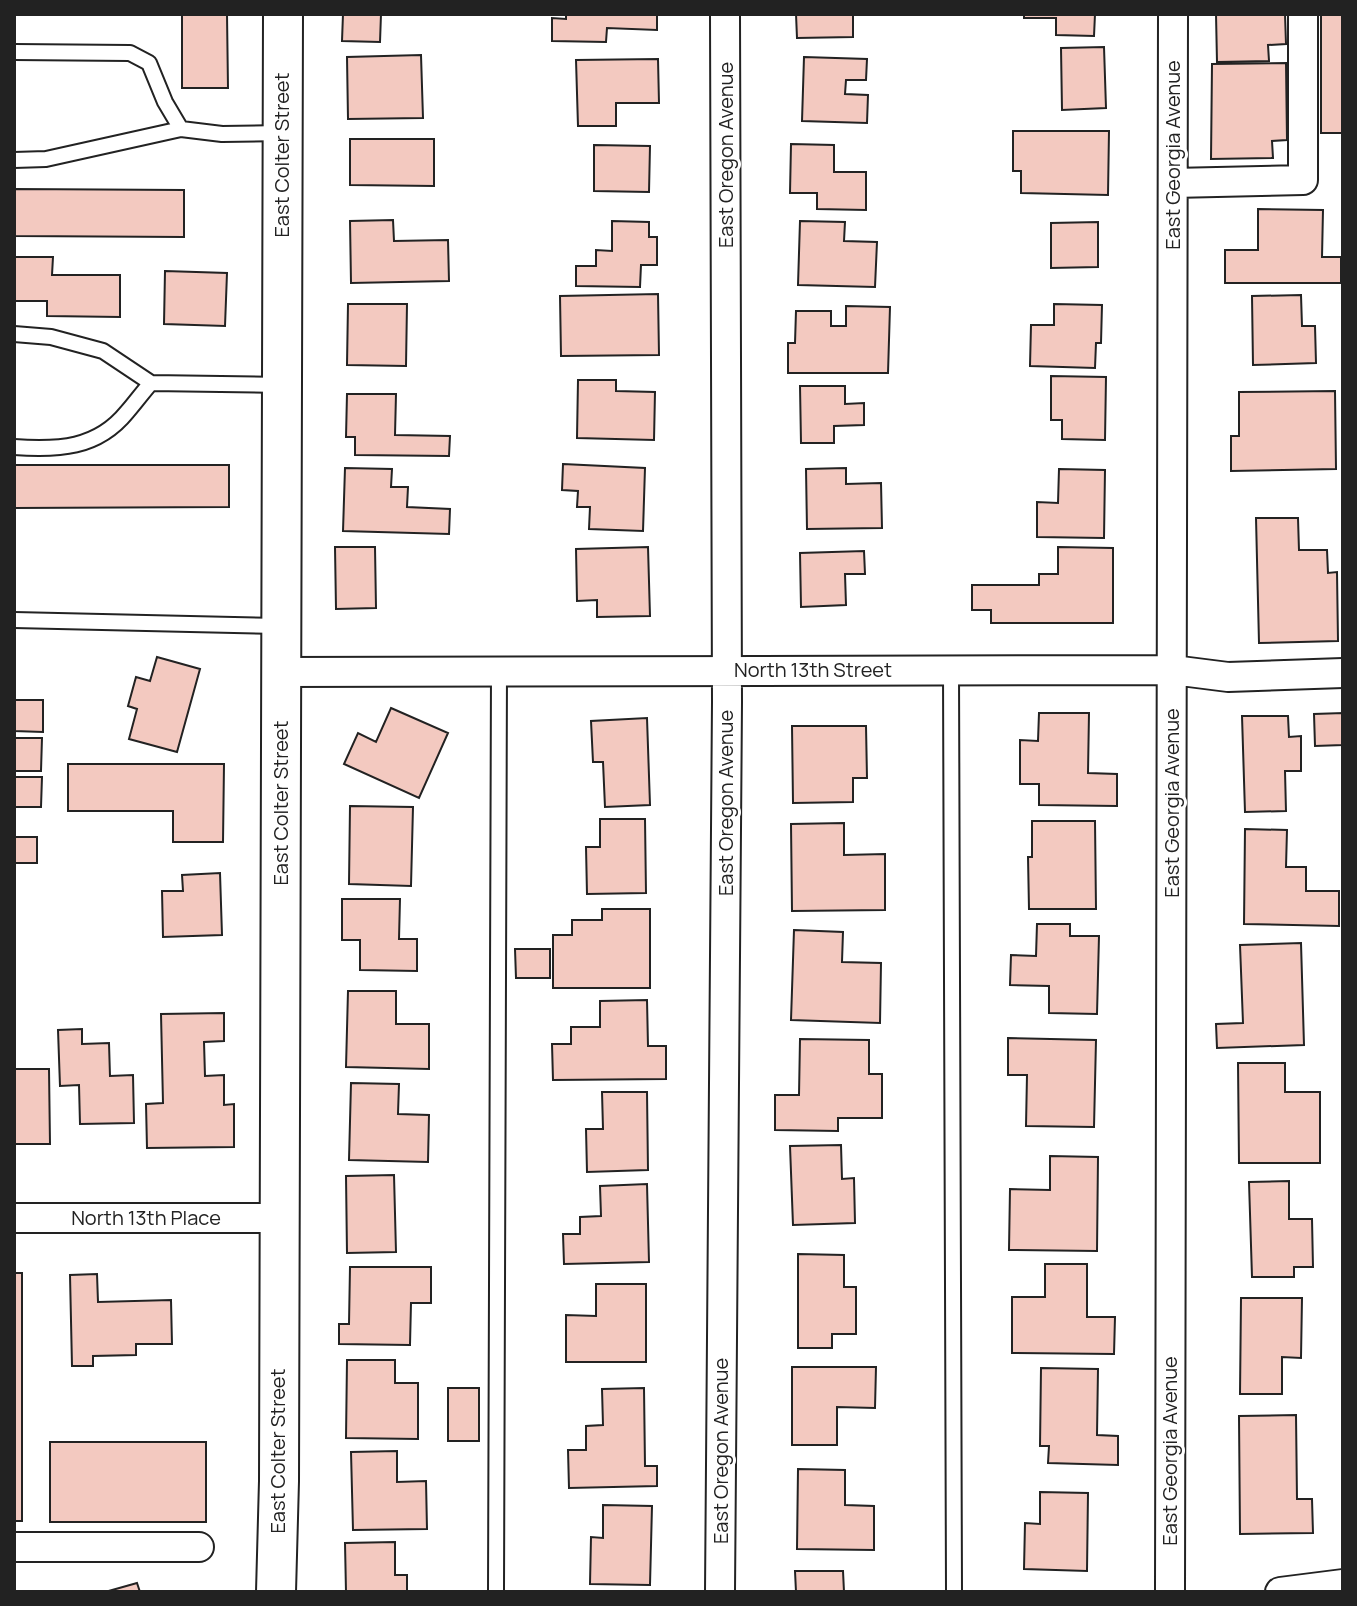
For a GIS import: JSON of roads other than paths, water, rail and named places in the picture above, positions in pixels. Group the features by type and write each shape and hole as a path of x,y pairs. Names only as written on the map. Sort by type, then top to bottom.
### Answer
{"street":[{"name":"East Colter Street","path":"269,1589 279,1481 283,14"},
{"name":"East Oregon Avenue","path":"720,1592 727,670 725,14"},
{"name":"East Georgia Avenue","path":"1170,1592 1173,14"},
{"path":"1173,183 1303,180 1303,14"},
{"name":"North 13th Street","path":"282,672 1173,670 1228,677 1343,673"},
{"name":"North 13th Place","path":"14,1218 278,1218"},
{"path":"14,1547 199,1547"},
{"path":"1280,1592 1343,1584"}],"lane":[{"path":"14,52 130,53 149,63 165,102 181,129"},
{"path":"14,160 46,159 181,129 222,134 283,133"},
{"path":"14,334 51,337 103,351 151,383 282,385"},
{"path":"14,447 67,448 99,437 127,413 151,383"},
{"path":"14,620 282,626"},
{"path":"951,670 954,1592"},
{"path":"496,1592 499,671"}]}
